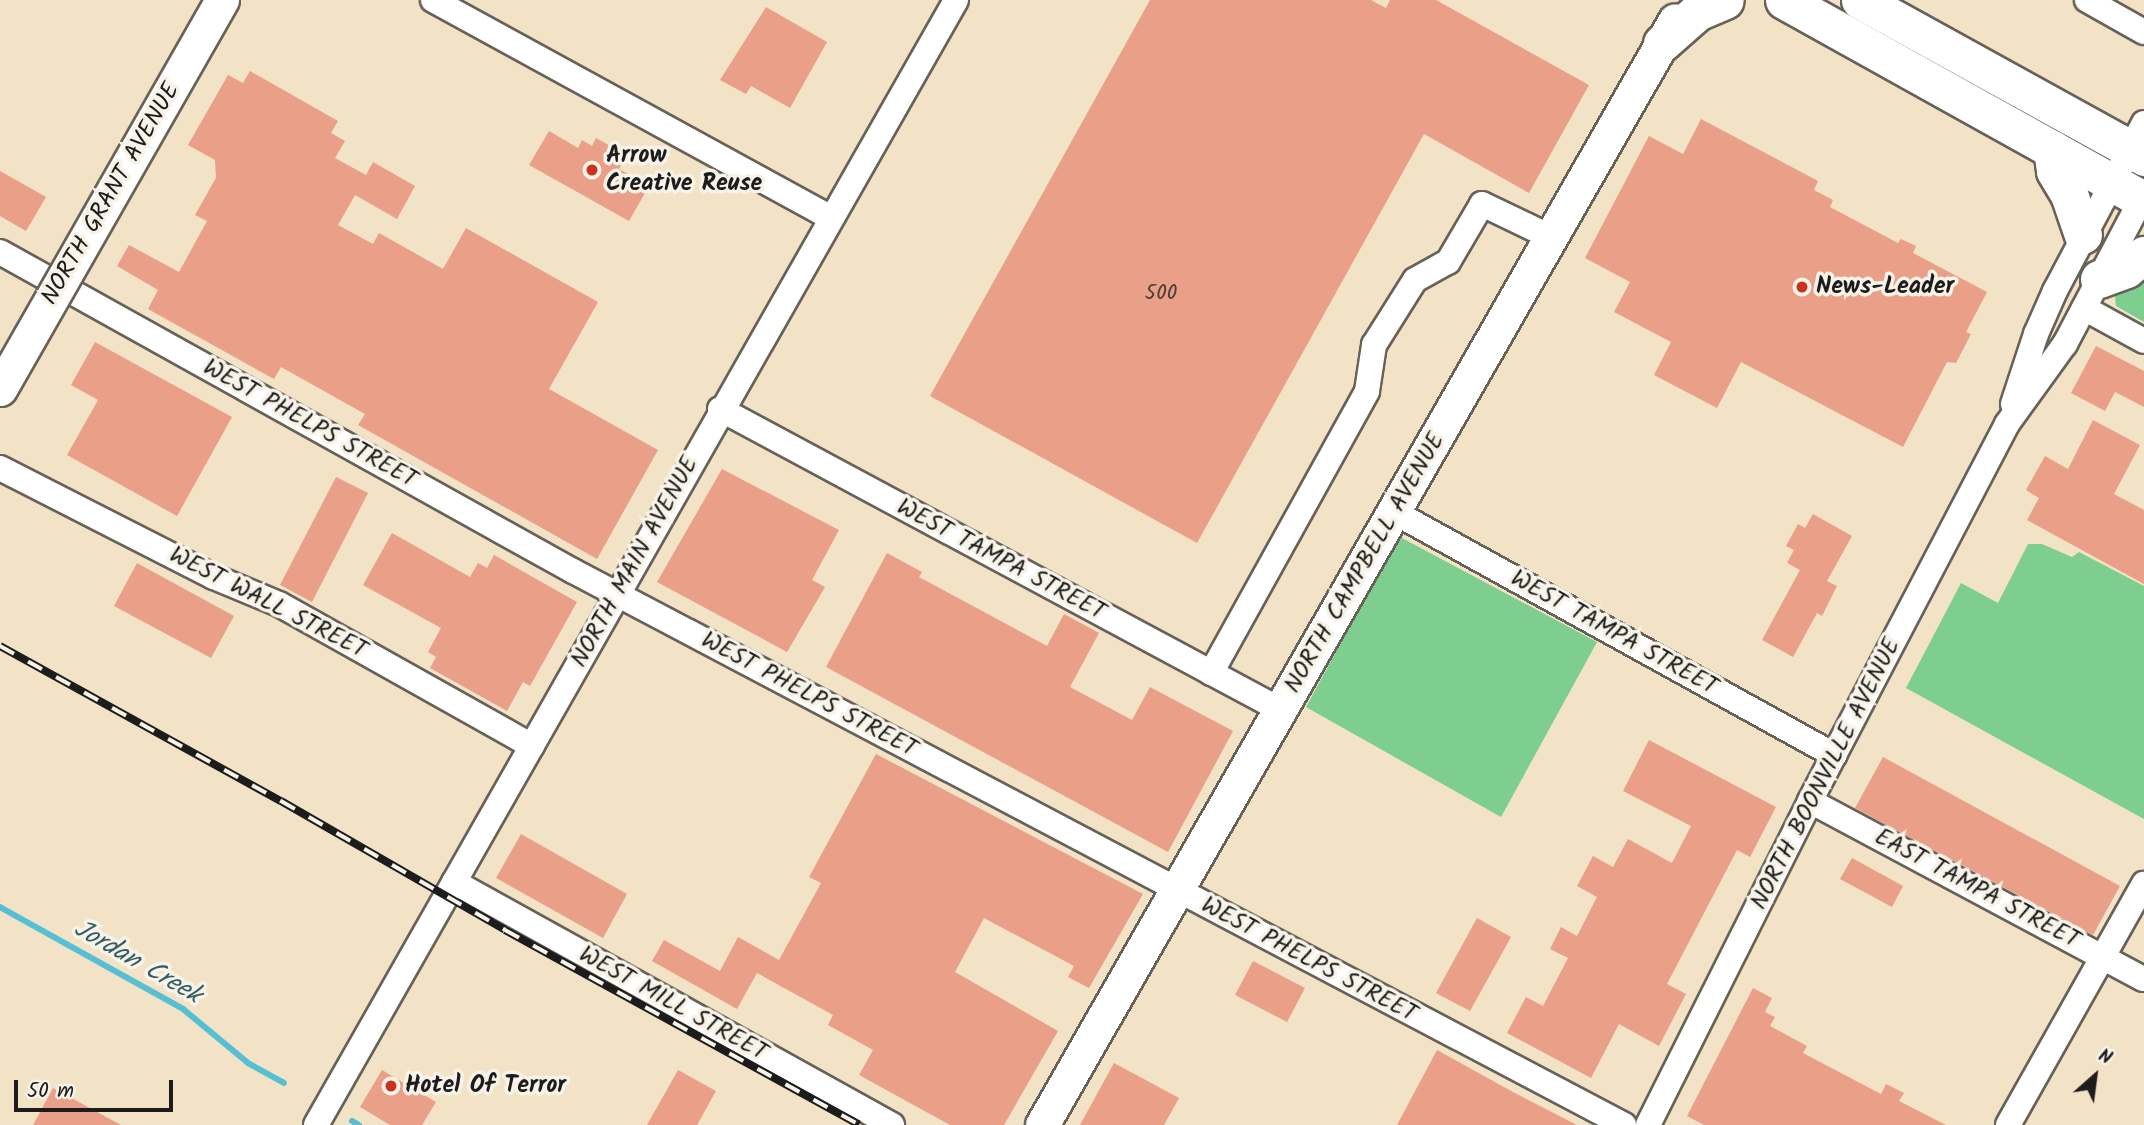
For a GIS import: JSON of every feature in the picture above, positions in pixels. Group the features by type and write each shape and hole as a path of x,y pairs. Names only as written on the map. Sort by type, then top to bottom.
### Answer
{"main road":[{"name":"NORTH GRANT AVENUE","path":"0,388 222,0"},
{"name":"NORTH CAMPBELL AVENUE","path":"1042,1125 1178,892 1686,0"},
{"path":"1662,43 1698,12 1725,0"},
{"path":"1860,0 2139,143"},
{"path":"1783,1 2135,194"},
{"path":"2052,149 2055,172 2069,194 2084,235"},
{"path":"2092,294 2144,255"}],"street":[{"path":"433,0 830,218"},
{"name":"NORTH MAIN AVENUE","path":"316,1125 720,409 956,0"},
{"path":"2087,0 2144,32"},
{"name":"NORTH BOONVILLE AVENUE","path":"1648,1125 1810,801 2007,424 2065,344 2092,294 2135,194 2139,143"},
{"name":"NORTH BOONVILLE AVENUE","path":"2007,424 2036,334 2084,235 2135,194"},
{"path":"1211,673 1367,391 1374,345 1415,280 1448,262 1482,204 1551,237"},
{"name":"WEST PHELPS STREET","path":"0,252 618,593 1178,892 1624,1125"},
{"path":"2092,294 2144,341"},
{"name":"WEST TAMPA STREET","path":"720,409 1281,710"},
{"name":"WEST WALL STREET","path":"0,468 215,577 279,604 532,746"},
{"name":"WEST TAMPA STREET","path":"1394,512 1834,755"},
{"name":"EAST TAMPA STREET","path":"1810,801 2144,979"},
{"name":"WEST MILL STREET","path":"454,883 892,1125"},
{"path":"2008,1125 2144,884"}],"green space":[{"path":"2144,267 2144,322 2116,306 2115,296"},
{"path":"1402,538 1597,642 1501,817 1306,707 1395,544"},
{"path":"2028,544 2042,544 2072,557 2079,552 2144,586 2144,819 1906,688 1961,583 1998,603"}],"building":[{"path":"1150,0 1371,0 1386,8 1390,0 1436,0 1589,85 1529,193 1424,134 1197,543 930,396"},
{"path":"766,7 827,42 790,108 751,86 746,94 720,80"},
{"path":"250,71 338,121 331,133 345,141 335,158 366,175 373,162 415,186 397,219 355,195 338,225 373,244 379,233 443,269 466,228 598,302 549,389 658,450 597,559 358,425 365,414 281,367 274,379 148,309 158,290 117,266 129,245 179,272 207,221 195,215 216,178 215,160 188,145 228,75 243,83"},
{"name":"News-Leader","path":"1701,119 1818,181 1814,190 1833,200 1830,207 1898,243 1901,239 1916,246 1913,253 1987,292 1966,332 1971,334 1956,363 1947,362 1903,447 1741,362 1717,408 1654,375 1671,342 1614,312 1630,282 1585,258 1649,136 1683,154"},
{"path":"549,131 578,148 582,140 592,146 596,138 616,149 612,157 622,163 619,169 649,186 629,221 529,165"},
{"path":"0,171 46,197 26,231 0,216"},
{"path":"95,342 232,417 177,516 67,455 98,400 71,385"},
{"path":"2096,346 2144,371 2144,407 2115,392 2105,411 2071,393"},
{"path":"2093,420 2140,445 2114,494 2144,510 2144,584 2027,520 2039,498 2026,490 2045,456 2068,469"},
{"path":"722,469 839,530 812,580 825,587 787,652 657,582"},
{"path":"336,477 368,493 312,602 280,585"},
{"path":"1813,514 1852,536 1827,581 1837,586 1822,616 1817,613 1793,657 1762,640 1800,570 1787,563 1794,550 1786,546 1798,524 1805,528"},
{"path":"392,533 470,577 478,563 487,568 494,555 577,602 530,686 523,682 507,711 430,668 436,657 428,652 441,628 363,585"},
{"path":"887,553 922,572 919,577 1047,646 1064,614 1099,633 1070,687 1132,720 1150,687 1233,731 1168,852 826,667"},
{"path":"137,563 234,616 211,658 114,606"},
{"path":"1649,740 1776,807 1750,857 1737,850 1667,984 1686,994 1659,1046 1619,1024 1591,1078 1507,1033 1526,997 1543,1006 1568,958 1550,949 1561,927 1577,936 1597,897 1577,886 1593,856 1613,867 1628,839 1672,863 1691,826 1623,791"},
{"path":"876,754 1143,894 1089,988 1068,977 1074,966 984,918 955,972 1058,1031 1004,1125 950,1125 859,1075 873,1050 828,1025 833,1015 757,973 737,1009 652,961 664,940 720,971 738,937 779,960 821,883 809,877"},
{"path":"1883,757 2120,886 2093,935 1855,808"},
{"path":"521,834 627,894 603,938 496,878"},
{"path":"1852,858 1903,886 1892,907 1840,879"},
{"path":"1477,918 1511,937 1470,1011 1436,993"},
{"path":"1253,961 1305,988 1287,1022 1235,995"},
{"path":"1753,988 1772,998 1765,1012 1775,1017 1770,1026 1807,1046 1803,1053 1881,1094 1886,1084 1904,1093 1899,1101 1946,1125 1704,1125 1687,1116"},
{"path":"1437,1050 1513,1092 1577,1125 1397,1125"},
{"path":"1114,1063 1179,1098 1164,1125 1080,1125"},
{"name":"Hotel Of Terror","path":"382,1070 436,1102 422,1125 390,1125 360,1107"},
{"path":"678,1070 716,1091 697,1125 647,1125"},
{"path":"53,1088 121,1125 33,1125"}],"waterway":[{"name":"Jordan Creek","path":"0,907 183,1009 248,1063 284,1083"},
{"name":"Jordan Creek","path":"352,1121 359,1125"}],"railway":[{"path":"0,646 859,1125"}],"place":[{"name":"Arrow Creative Reuse","path":"592,170"},
{"name":"News-Leader","path":"1802,287"},
{"name":"Hotel Of Terror","path":"391,1086"}]}
